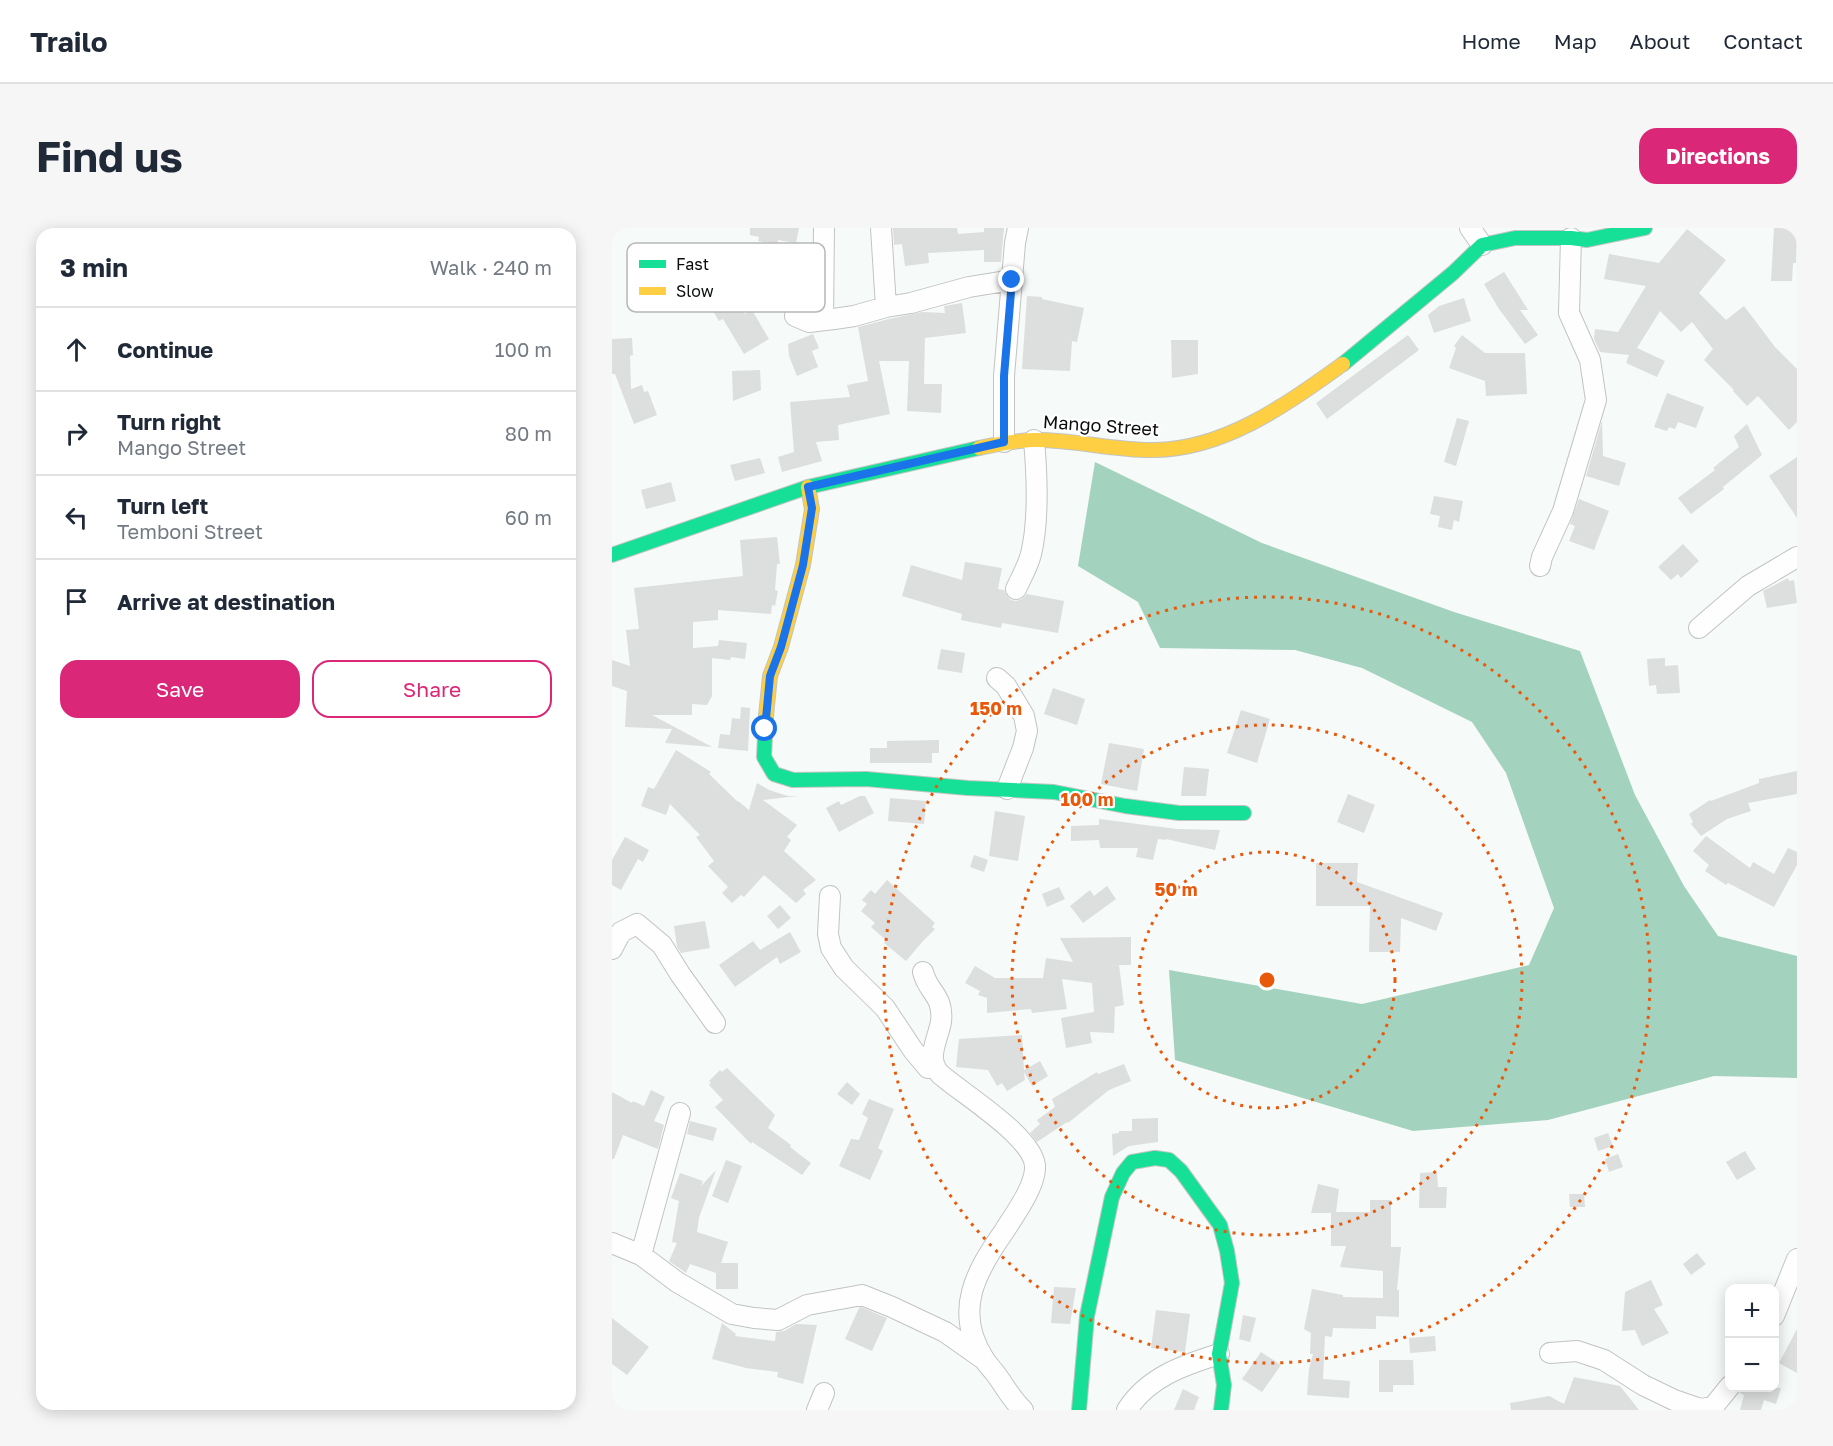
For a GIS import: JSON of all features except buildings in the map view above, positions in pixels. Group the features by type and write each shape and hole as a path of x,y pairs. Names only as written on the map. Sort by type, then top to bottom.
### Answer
{"street":[{"path":"824,228 824,243"},
{"path":"881,228 886,307"},
{"path":"1004,442 1004,376 1018,228"},
{"path":"1470,228 1482,245 1515,238 1582,236 1645,228"},
{"path":"1540,566 1563,511 1596,400 1590,360 1569,313 1582,236"},
{"name":"Mango Street","path":"612,555 808,487 1004,442 1034,440 1156,450 1187,446 1232,433 1299,395 1347,361 1453,273 1482,245"},
{"path":"795,316 809,322 854,316 969,287 1012,280"},
{"path":"823,312 823,320"},
{"path":"1016,589 1031,556 1034,535 1036,483 1034,440"},
{"path":"808,487 812,508 803,565 781,647 770,676 764,758 774,774 793,780 866,779 968,788 1054,792 1125,806 1179,813 1244,813"},
{"path":"1699,628 1748,586 1797,557"},
{"path":"997,678 1006,686 1024,716 1027,731 1007,789"},
{"path":"830,896 828,934 831,948 844,968 885,1008 928,1068"},
{"path":"612,949 621,932 637,924 662,945 715,1023"},
{"path":"923,972 925,981 937,994 940,1008 941,1021 932,1059 938,1072 1004,1124 1022,1142 1034,1159 1036,1167 1027,1192 979,1270 970,1297 969,1318 972,1335 984,1359 1012,1400 1023,1410"},
{"path":"641,1255 681,1113"},
{"path":"1078,1410 1092,1285 1101,1254 1112,1197 1123,1173 1132,1162 1155,1158 1169,1160 1180,1171 1220,1225 1227,1251 1232,1283 1219,1354 1224,1385 1221,1410"},
{"path":"612,1243 641,1255 676,1282 732,1314 778,1320 807,1305 862,1295 945,1332 984,1359"},
{"path":"1779,1304 1797,1259"},
{"path":"1550,1353 1577,1351 1604,1360 1642,1385 1700,1409 1713,1407 1725,1392"},
{"path":"1127,1410 1135,1397 1152,1383 1185,1364 1219,1354"}],"shaded area":[{"path":"1095,462 1262,543 1454,612 1580,651 1635,795 1684,886 1718,936 1797,956 1797,1078 1714,1076 1548,1120 1413,1131 1175,1060 1169,970 1362,1004 1529,965 1554,908 1506,773 1472,722 1362,668 1295,650 1160,648 1138,602 1078,566"}],"traffic: fast":[{"path":"1343,364 1453,273 1482,245 1515,238 1587,240 1645,228"},
{"path":"612,555 808,487 979,448"},
{"path":"766,716 764,757 774,774 793,780 866,779 968,788 1054,792 1125,806 1179,813 1244,813"},
{"path":"1079,1410 1087,1316 1112,1197 1123,1173 1132,1162 1155,1158 1169,1160 1181,1171 1220,1225 1227,1251 1232,1283 1219,1354 1224,1385 1221,1410"}],"traffic: slow":[{"path":"979,448 1033,440 1064,441 1140,450 1181,448 1207,442 1255,421 1300,394 1343,364"},
{"path":"766,716 770,676 781,647 803,565 812,509 808,487"}],"route":[{"path":"765,729 770,676 781,647 803,565 812,508 808,487 1004,442 1004,376 1012,280"}]}
